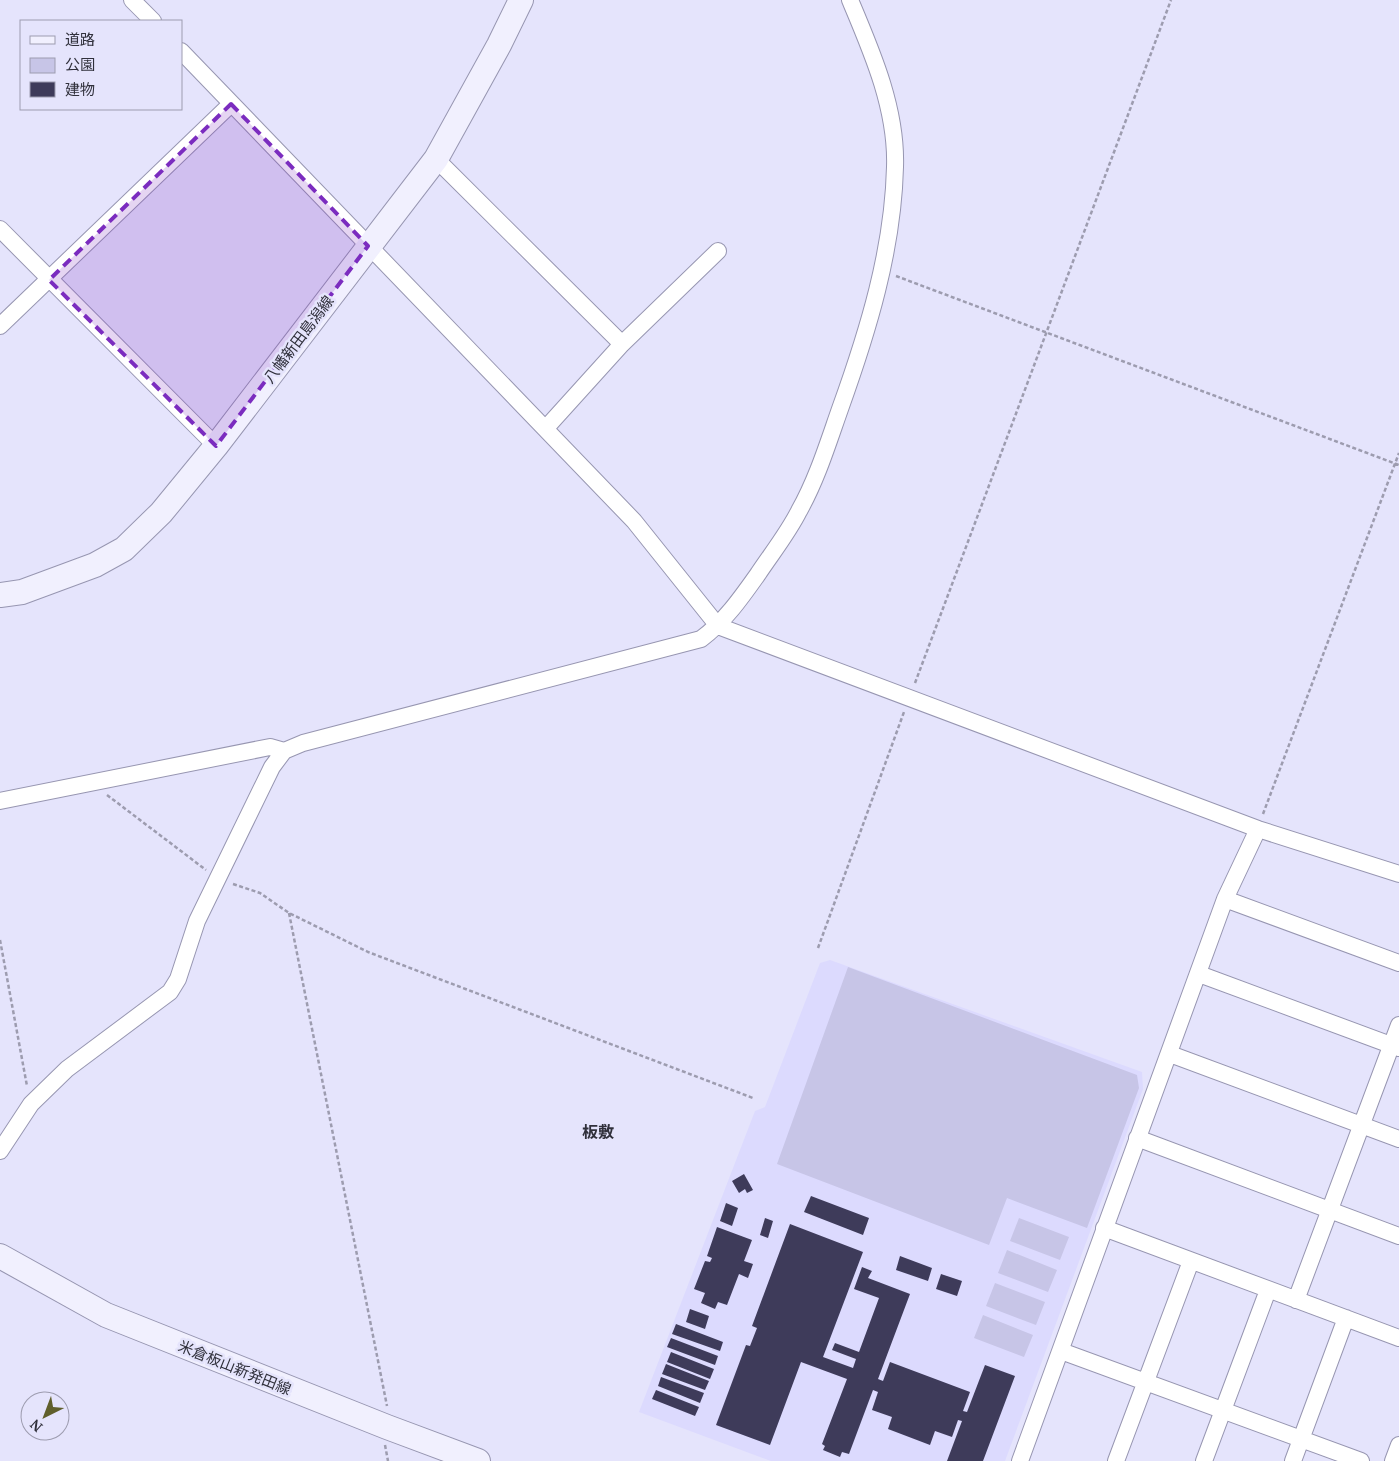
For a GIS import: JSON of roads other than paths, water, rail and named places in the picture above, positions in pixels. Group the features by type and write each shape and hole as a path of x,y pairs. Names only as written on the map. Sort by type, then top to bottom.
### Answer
{"main road":[{"name":"八幡新田島潟線","path":"0,595 22,592 95,566 124,549 161,513 216,446 436,158 499,45 521,0"},
{"name":"米倉板山新発田線","path":"0,1256 106,1315 387,1428 478,1461"}],"street":[{"path":"132,0 152,20"},
{"path":"0,1151 31,1104 67,1069 170,992 178,979 197,921 217,878 272,767 284,751 303,743 701,638 718,626 736,604 799,511 823,458 848,386 882,271 895,166 893,126 878,74 850,0"},
{"path":"182,52 634,521 718,626 1258,829 1398,872"},
{"path":"0,326 232,104"},
{"path":"436,158 622,344"},
{"path":"0,229 216,446"},
{"path":"546,428 622,344 718,251"},
{"path":"0,801 270,747 284,751"},
{"path":"1020,1461 1225,899 1258,829"},
{"path":"1225,899 1399,963"},
{"path":"1199,974 1395,1047"},
{"path":"1296,1300 1362,1124 1395,1047 1399,1025"},
{"path":"1170,1054 1399,1139"},
{"path":"1137,1138 1399,1236"},
{"path":"1104,1228 1399,1338"},
{"path":"1116,1461 1191,1261"},
{"path":"1204,1461 1268,1290"},
{"path":"1294,1461 1346,1318"},
{"path":"1061,1351 1146,1380 1361,1461"},
{"path":"1393,1461 1399,1445"}],"district":[{"name":"板敷","path":"598,1132"}]}
